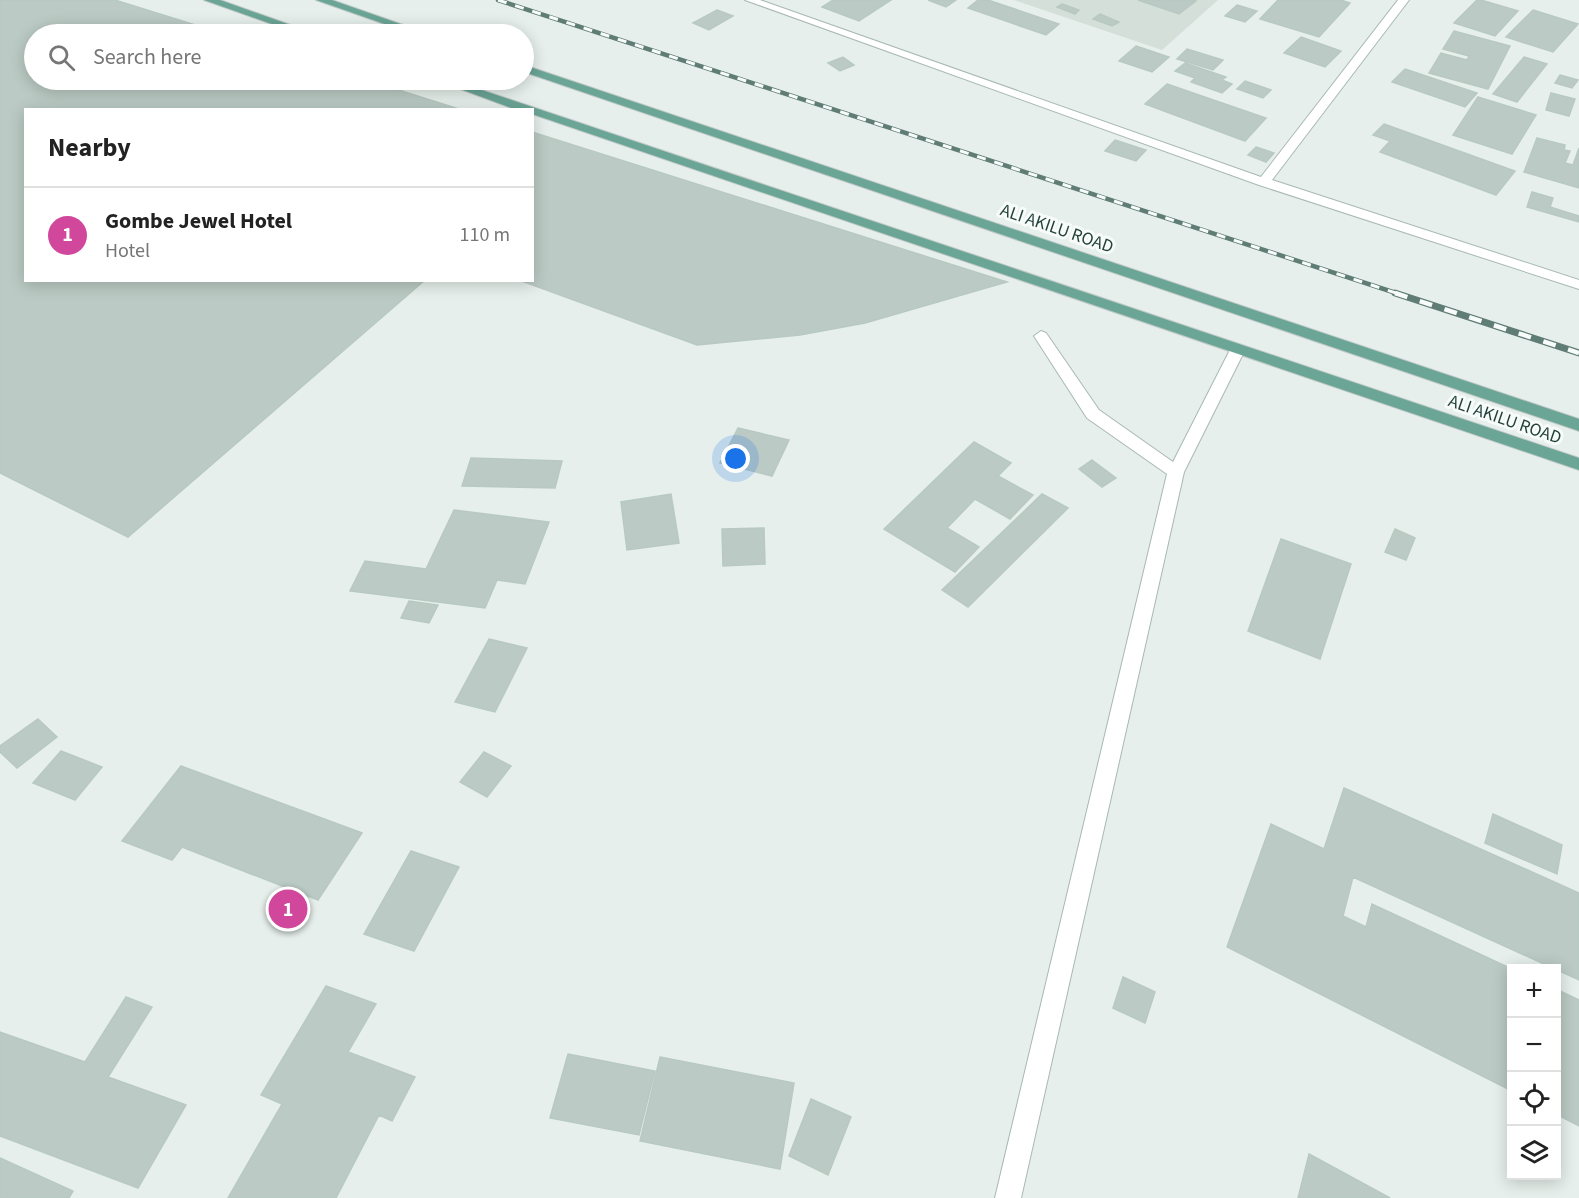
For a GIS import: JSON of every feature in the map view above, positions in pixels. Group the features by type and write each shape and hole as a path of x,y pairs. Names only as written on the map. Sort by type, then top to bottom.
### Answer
{"main road":[{"path":"209,0 280,24"},
{"path":"321,0 393,24"},
{"name":"ALI AKILU ROAD","path":"534,72 1579,425"},
{"name":"ALI AKILU ROAD","path":"472,90 525,108"},
{"name":"ALI AKILU ROAD","path":"534,111 1579,464"}],"street":[{"path":"750,0 1264,182 1579,285"},
{"path":"1264,182 1404,0"},
{"path":"1041,336 1093,414 1176,472"},
{"path":"1008,1198 1176,472 1237,350"}],"shaded area":[{"path":"1014,0 1218,0 1162,50"}],"building":[{"path":"0,0 115,0 192,24 24,24 24,90 399,90 456,108 24,108 24,282 423,282 128,537 0,473"},
{"path":"833,0 891,0 859,21 822,7"},
{"path":"928,0 956,0 946,7"},
{"path":"978,0 988,0 1059,24 1046,35 968,8"},
{"path":"1138,0 1194,0 1196,1 1179,14"},
{"path":"1278,0 1341,0 1350,3 1319,37 1260,19"},
{"path":"1477,0 1518,11 1495,36 1454,23"},
{"path":"1062,4 1079,10 1075,14 1057,7"},
{"path":"1237,5 1257,11 1245,22 1225,16"},
{"path":"717,10 733,16 709,30 693,23"},
{"path":"1533,10 1578,24 1553,52 1506,37"},
{"path":"1100,14 1119,22 1112,26 1093,19"},
{"path":"1454,31 1510,46 1488,89 1429,73 1441,53 1467,60 1469,56 1443,49"},
{"path":"1301,37 1341,51 1325,67 1284,53"},
{"path":"1136,46 1169,57 1152,72 1119,61"},
{"path":"1187,49 1223,60 1213,70 1177,59"},
{"path":"843,57 854,65 840,71 828,63"},
{"path":"1524,57 1547,64 1517,102 1493,94"},
{"path":"1185,63 1226,77 1222,80 1232,84 1222,93 1191,82 1195,78 1175,71"},
{"path":"1405,69 1477,93 1465,107 1392,82"},
{"path":"1560,75 1578,80 1572,88 1555,83"},
{"path":"1245,81 1271,90 1263,98 1237,89"},
{"path":"1167,84 1266,118 1245,141 1145,104"},
{"path":"1551,93 1575,99 1569,116 1546,110"},
{"path":"1478,97 1536,115 1512,154 1453,135"},
{"path":"1384,124 1515,171 1496,195 1380,152 1390,141 1373,135"},
{"path":"534,133 1007,282 865,323 800,335 697,345 524,282 534,282"},
{"path":"1537,138 1565,145 1564,150 1570,151 1565,163 1573,165 1579,148 1579,188 1524,172"},
{"path":"1115,140 1146,150 1136,161 1105,151"},
{"path":"1256,147 1274,153 1266,162 1248,155"},
{"path":"1532,192 1553,198 1550,207 1579,216 1579,222 1527,207"},
{"path":"738,428 789,440 772,476 720,463"},
{"path":"974,442 1011,463 998,476 1033,495 1010,519 975,499 947,528 979,547 955,572 884,529"},
{"path":"471,458 562,461 555,488 462,486"},
{"path":"1092,460 1116,478 1102,487 1079,469"},
{"path":"671,494 679,543 627,550 621,502"},
{"path":"1042,494 1068,508 968,607 942,590"},
{"path":"454,510 549,522 525,584 497,580 485,608 350,591 365,561 426,569"},
{"path":"764,528 765,564 723,566 722,529"},
{"path":"1395,529 1415,538 1406,560 1385,552"},
{"path":"1281,539 1351,564 1320,659 1248,631"},
{"path":"409,601 438,605 429,623 401,618"},
{"path":"489,639 527,648 495,712 455,702"},
{"path":"38,719 57,737 17,768 0,752 0,746"},
{"path":"61,751 102,767 75,800 33,783"},
{"path":"484,752 511,766 487,797 460,782"},
{"path":"181,766 362,833 318,900 182,847 172,860 122,841"},
{"path":"1344,788 1579,893 1579,980 1561,972 1561,964 1544,964 1353,877 1343,916 1366,927 1372,904 1507,967 1507,1088 1227,947 1271,824 1324,849"},
{"path":"1493,814 1562,845 1557,874 1485,843"},
{"path":"411,851 459,867 414,951 364,934"},
{"path":"1123,977 1155,992 1145,1023 1113,1008"},
{"path":"326,986 376,1004 348,1052 415,1077 392,1121 379,1115 336,1198 228,1198 282,1104 261,1095"},
{"path":"1561,991 1579,1000 1579,1126 1561,1117"},
{"path":"126,997 152,1007 108,1077 186,1105 138,1188 0,1136 0,1032 85,1062"},
{"path":"568,1054 655,1071 639,1135 550,1118"},
{"path":"660,1057 794,1083 780,1169 640,1141"},
{"path":"811,1099 851,1117 828,1175 789,1156"},
{"path":"1309,1154 1390,1198 1298,1198"},
{"path":"0,1158 73,1191 69,1198 0,1198"}],"railway":[{"path":"498,0 1399,294"},
{"path":"1395,293 1579,353"}],"place":[{"name":"Gombe Jewel Hotel","path":"288,909"}]}
